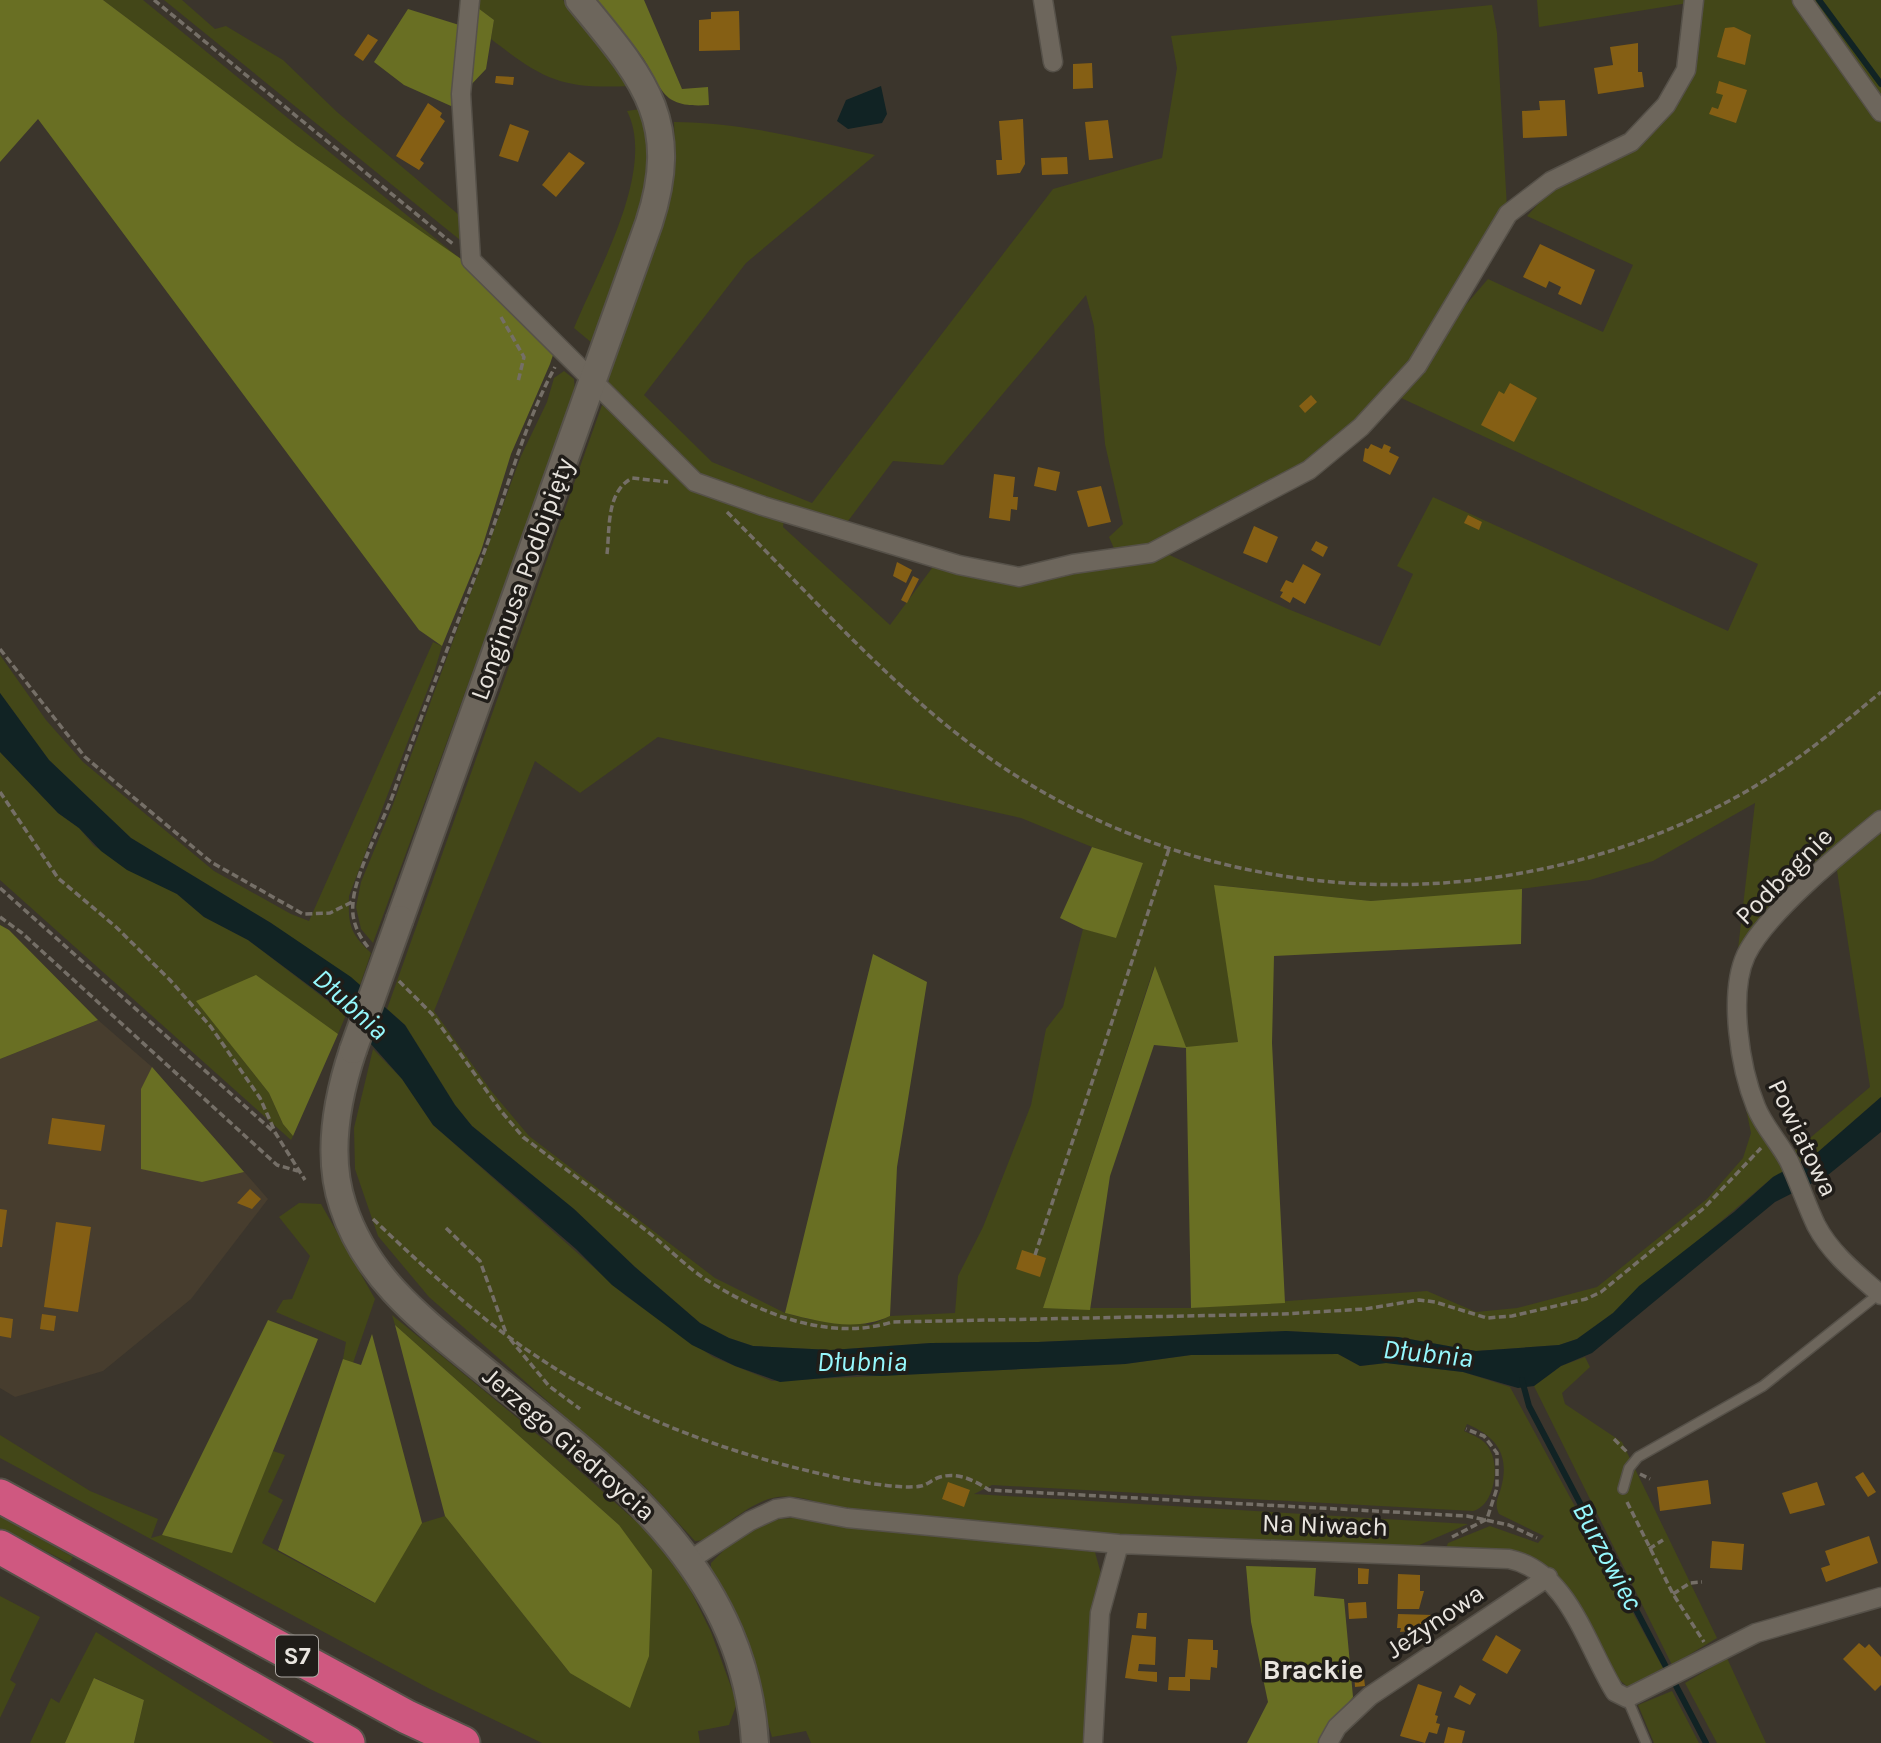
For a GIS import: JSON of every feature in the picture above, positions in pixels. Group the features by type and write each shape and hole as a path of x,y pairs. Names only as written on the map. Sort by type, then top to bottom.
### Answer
{"highway":[{"name":"S7","path":"0,1496 407,1717 463,1743"},
{"name":"S7","path":"0,1547 348,1743"}],"street":[{"path":"470,0 461,94 471,260 695,481 762,506 959,565 1019,577 1073,564 1150,554 1309,470 1361,427 1417,366 1508,214 1551,181 1631,142 1666,105 1686,70 1694,0"},
{"name":"Longinusa Podbipięty","path":"336,1175 337,1120 353,1050 655,206 662,143 658,117 646,88 579,0"},
{"path":"1043,0 1053,62"},
{"path":"1802,0 1881,112"},
{"name":"Podbagnie","path":"1739,978 1747,953 1761,932 1820,872 1881,820"},
{"name":"Powiatowa","path":"1739,978 1742,1062 1757,1109 1790,1163 1804,1199 1832,1248 1880,1293"},
{"name":"Jerzego Giedroycia","path":"336,1175 342,1205 353,1230 374,1269 393,1293 622,1484 663,1525 690,1560 718,1606 734,1645 754,1732"},
{"name":"Na Niwach","path":"690,1560 750,1521 776,1509 790,1507 847,1518 1119,1544 1509,1559 1532,1565 1548,1577 1564,1600 1615,1692 1631,1697"},
{"path":"1093,1743 1100,1613 1119,1544"},
{"name":"Jeżynowa","path":"1328,1743 1337,1727 1370,1696 1548,1577"},
{"path":"1631,1697 1709,1653 1756,1633 1881,1597"}],"lane":[{"path":"1623,1489 1626,1473 1638,1457 1763,1386 1880,1293"},
{"path":"1631,1697 1646,1743"}],"path":[{"path":"154,0 471,260"},
{"path":"500,315 524,357 519,382"},
{"path":"369,949 359,936 352,902 446,646 484,554 514,461 546,383 565,354"},
{"path":"607,554 614,496 625,482 641,478 695,481"},
{"path":"725,510 902,685 967,742 1015,776 1071,808 1116,829 1169,849 1240,869 1353,885 1458,884 1546,870 1644,840 1728,802 1798,758 1881,692"},
{"path":"0,649 85,757 211,862 303,914 330,913 352,902"},
{"path":"0,792 58,878 152,962 211,1027 260,1098 276,1134 305,1180"},
{"path":"1035,1255 1169,849"},
{"path":"0,888 276,1134"},
{"path":"0,917 22,933 277,1165 300,1171"},
{"path":"408,991 432,1014 493,1101 523,1136 704,1278 767,1311 847,1331 871,1329 892,1322 1283,1314 1365,1309 1419,1300 1435,1302 1487,1318 1512,1316 1586,1299 1601,1292 1704,1208 1773,1138"},
{"path":"364,1211 507,1335 598,1395 674,1430 755,1459 843,1479 922,1486 941,1477 954,1475 967,1478 989,1490 1486,1519 1509,1525 1537,1538"},
{"path":"446,1228 480,1261 507,1335 530,1367 580,1409"},
{"path":"1423,1554 1486,1519 1497,1488 1497,1453 1484,1436 1466,1429"},
{"path":"1614,1438 1632,1456"},
{"path":"1623,1489 1649,1549 1709,1653"},
{"path":"1649,1549 1663,1541"},
{"path":"1673,1594 1690,1583 1702,1581"}],"shaded area":[{"path":"98,1020 152,1067 268,1199 191,1299 103,1371 15,1397 0,1388 0,1059"}],"green space":[{"path":"0,0 103,0 296,145 464,261 551,348 553,355 550,364 511,454 481,551 442,646 419,630 38,119 0,162"},
{"path":"103,0 143,0 463,261 296,145"},
{"path":"164,0 182,0 215,29 226,26 283,60 337,112 465,220 465,244"},
{"path":"476,0 563,0 630,86 587,86 540,73 491,39 494,20 474,5"},
{"path":"596,0 644,0 682,89 708,87 709,105 679,103 670,99 633,44"},
{"path":"1537,0 1688,0 1688,3 1539,27"},
{"path":"1700,0 1796,0 1881,119 1881,814 1736,966 1755,803 1653,861 1590,880 1473,895 1371,901 1215,885 1238,1042 1186,1048 1154,967 1043,1308 1191,1308 1427,1291 1476,1312 1517,1308 1597,1287 1707,1199 1743,1158 1751,1133 1738,1070 1787,1170 1773,1177 1613,1313 1577,1339 1559,1345 1476,1351 1398,1337 1286,1331 1038,1342 931,1343 831,1350 753,1346 729,1338 700,1323 574,1209 472,1126 455,1105 405,1025 387,1009 602,405 626,421 694,490 784,519 783,527 890,625 935,564 988,578 1032,584 1165,553 1288,609 1380,646 1413,574 1397,566 1433,497 1728,631 1758,564 1399,397 1463,308 1488,279 1603,332 1633,265 1527,216 1554,187 1666,115","holes":["658,737 1021,818 1092,847 1143,863 1116,937 1083,929 1063,1007 1046,1029 1031,1105 983,1227 958,1276 955,1313 890,1316 871,1325 808,1319 785,1313 715,1278 529,1136 492,1092 434,1011 535,761 580,793"]},
{"path":"1808,0 1881,0 1881,102"},
{"path":"474,5 494,20 486,69 451,106 404,85 374,62 408,9 472,29"},
{"path":"1492,5 1497,33 1507,208 1427,340 1397,379 1323,450 1291,471 1146,547 1116,553 1109,537 1123,524 1105,444 1094,326 1086,295 943,465 893,461 848,521 832,521 697,476 608,384 626,319 660,222 673,156 674,122 750,128 875,155 746,263 644,395 712,462 812,503 1053,189 1162,158 1177,68 1171,36"},
{"path":"640,109 647,135 648,164 644,195 625,259 592,343 574,328 620,220 635,162 634,135 627,111"},
{"path":"564,371 574,379 575,393 373,943 361,929 356,907 361,882 392,807 521,456 547,402 554,378"},
{"path":"433,642 442,646 434,673 349,896 352,928 371,953 360,985 271,923 131,838 49,760 0,693 0,655 46,720 83,762 214,871 291,914 309,921"},
{"path":"0,752 58,813 79,828 94,846 177,894 204,917 248,940 346,1015 338,1034 256,976 197,1001 269,1093 283,1124 293,1136 291,1140 0,880"},
{"path":"1881,827 1881,1097 1818,1152 1797,1165 1790,1155 1870,1087 1836,864"},
{"path":"1092,847 1143,863 1116,938 1083,929 1060,918"},
{"path":"1214,885 1371,901 1522,889 1521,944 1274,956 1272,1043 1285,1303 1191,1308 1186,1048 1154,1045 1110,1176 1090,1310 1043,1308 1155,966 1186,1047 1238,1042"},
{"path":"0,925 9,930 98,1020 0,1059"},
{"path":"873,954 927,982 897,1167 890,1316 864,1324 838,1324 785,1313"},
{"path":"256,975 338,1034 293,1136 283,1124 269,1093 196,1001"},
{"path":"373,1049 402,1079 433,1125 626,1296 713,1357 772,1381 1125,1364 1191,1355 1338,1354 1360,1366 1386,1363 1463,1372 1510,1387 1663,1668 1628,1687 1617,1678 1564,1588 1551,1572 1536,1560 1503,1549 1446,1548 1448,1543 1490,1526 1538,1543 1544,1536 1499,1514 1497,1504 1504,1466 1499,1448 1486,1435 1467,1424 1464,1431 1485,1443 1495,1466 1490,1494 1480,1508 1473,1511 992,1485 974,1494 1468,1524 1417,1546 1110,1536 830,1506 796,1497 771,1498 760,1502 708,1537 695,1541 644,1486 429,1297 378,1236 355,1169 354,1128"},
{"path":"152,1067 244,1172 202,1182 141,1169 141,1089"},
{"path":"299,1203 321,1204 375,1299 353,1363 343,1359 346,1342 276,1312 283,1300 292,1299 310,1256 279,1217"},
{"path":"392,1315 555,1449 648,1532 686,1581 711,1632 737,1703 729,1725 698,1731 700,1743 542,1743 430,1689 0,1458 0,1435 90,1491 158,1519 151,1538 162,1535 232,1552 273,1451 285,1455 268,1492 283,1500 262,1543 374,1603 422,1523 445,1516 570,1673 619,1525 395,1325"},
{"path":"268,1320 318,1339 232,1553 162,1535"},
{"path":"395,1325 619,1525 652,1570 649,1656 630,1708 570,1673 445,1516"},
{"path":"372,1334 422,1523 375,1603 278,1550 343,1359 361,1365"},
{"path":"1585,1357 1590,1367 1562,1393 1565,1404 1622,1442 1717,1638 1672,1665 1534,1386 1561,1366"},
{"path":"0,1516 73,1557 69,1563 0,1528"},
{"path":"793,1518 1095,1552 1101,1574 1090,1645 1084,1743 811,1743 806,1731 772,1737 738,1622 711,1570 711,1563 731,1543 769,1520"},
{"path":"1246,1566 1316,1568 1314,1596 1344,1599 1353,1697 1330,1726 1321,1743 1247,1743 1268,1702 1251,1622"},
{"path":"0,1596 40,1617 10,1680 16,1684 0,1718"},
{"path":"96,1632 274,1743 134,1743 144,1700 95,1678 65,1743 30,1743 51,1698 59,1703"},
{"path":"1727,1658 1766,1743 1717,1743 1685,1683"},
{"path":"94,1678 144,1700 134,1743 65,1743"},
{"path":"1672,1691 1699,1743 1654,1743 1638,1705"}],"water":[{"path":"881,86 887,114 882,123 848,129 837,121 846,100"},
{"name":"Dłubnia","path":"0,693 49,760 131,838 271,923 351,977 405,1025 455,1105 472,1126 574,1209 700,1323 729,1338 753,1346 831,1350 931,1343 1038,1342 1286,1331 1398,1337 1476,1351 1559,1345 1577,1339 1613,1313 1639,1286 1734,1212 1773,1177 1818,1152 1881,1097 1881,1132 1828,1175 1775,1202 1592,1353 1561,1366 1534,1386 1518,1388 1463,1372 1386,1363 1360,1366 1338,1354 1191,1355 1125,1364 857,1375 780,1382 735,1366 692,1345 612,1285 576,1249 433,1125 402,1079 339,1008 248,940 204,917 177,894 127,870 101,851 79,828 58,813 0,752"}],"building":[{"path":"739,11 740,50 699,51 699,20 711,19 711,12"},
{"path":"1734,27 1751,35 1745,65 1717,57 1725,28"},
{"path":"368,34 378,40 363,61 354,55"},
{"path":"1638,43 1638,72 1642,72 1644,87 1598,94 1594,68 1613,65 1610,47"},
{"path":"1092,63 1093,88 1073,89 1073,64"},
{"path":"496,76 514,77 513,85 495,83"},
{"path":"1719,81 1747,90 1736,123 1709,114 1712,107 1718,109 1723,95 1716,93"},
{"path":"1565,100 1567,136 1523,138 1522,111 1540,110 1539,101"},
{"path":"428,103 442,113 440,117 445,121 420,160 424,163 419,170 396,156"},
{"path":"1023,119 1025,164 1020,173 997,175 996,160 1002,160 999,121"},
{"path":"1108,120 1113,158 1089,160 1085,122"},
{"path":"510,124 529,131 518,162 499,156"},
{"path":"569,152 585,163 556,197 542,185"},
{"path":"1067,157 1068,174 1042,175 1041,158"},
{"path":"1540,244 1595,270 1581,305 1558,294 1561,287 1549,281 1546,288 1523,277"},
{"path":"1510,383 1537,398 1514,442 1481,425 1499,391 1504,394"},
{"path":"1311,395 1317,402 1305,413 1299,406"},
{"path":"1371,444 1382,449 1384,444 1391,447 1389,452 1399,457 1390,475 1363,461 1365,448 1368,449"},
{"path":"1038,467 1060,472 1056,491 1034,486"},
{"path":"994,474 1015,477 1013,497 1018,497 1017,510 1011,509 1010,521 989,518"},
{"path":"1101,486 1111,522 1088,527 1077,491"},
{"path":"1468,515 1482,522 1479,530 1464,523"},
{"path":"1254,526 1278,537 1267,563 1243,553"},
{"path":"1316,541 1328,547 1323,557 1311,550"},
{"path":"897,562 912,570 906,583 893,576"},
{"path":"1303,564 1321,574 1305,604 1293,597 1290,603 1280,597 1283,592 1280,591 1286,580 1293,583"},
{"path":"913,576 919,579 907,603 901,600"},
{"path":"52,1118 105,1125 101,1151 48,1144"},
{"path":"250,1189 261,1199 252,1209 237,1203"},
{"path":"0,1209 7,1210 2,1247 0,1247"},
{"path":"56,1222 91,1227 78,1312 44,1307"},
{"path":"1022,1250 1046,1258 1040,1277 1016,1269"},
{"path":"42,1314 56,1316 54,1331 40,1329"},
{"path":"0,1317 13,1319 11,1338 0,1336"},
{"path":"1863,1472 1876,1492 1868,1497 1855,1477"},
{"path":"1708,1480 1711,1504 1660,1511 1657,1487"},
{"path":"948,1482 970,1490 964,1507 942,1499"},
{"path":"1817,1482 1825,1505 1790,1514 1782,1493"},
{"path":"1869,1536 1878,1563 1826,1582 1821,1568 1830,1565 1825,1551"},
{"path":"1712,1541 1744,1544 1742,1570 1710,1568"},
{"path":"1358,1568 1369,1569 1368,1584 1358,1584"},
{"path":"1398,1574 1420,1575 1420,1591 1424,1591 1419,1609 1397,1609"},
{"path":"1366,1602 1367,1618 1349,1619 1348,1603"},
{"path":"1138,1613 1147,1613 1146,1629 1136,1628"},
{"path":"1398,1614 1433,1615 1432,1646 1425,1646 1426,1629 1400,1632 1401,1628 1397,1628"},
{"path":"1132,1635 1156,1637 1155,1665 1139,1664 1138,1671 1157,1672 1157,1682 1125,1678"},
{"path":"1496,1635 1521,1650 1507,1674 1482,1660"},
{"path":"1188,1639 1213,1640 1213,1650 1218,1650 1217,1668 1211,1667 1210,1680 1190,1679 1190,1691 1168,1690 1169,1677 1185,1677"},
{"path":"1859,1643 1865,1648 1869,1644 1881,1657 1881,1685 1875,1691 1843,1659"},
{"path":"1363,1670 1365,1686 1355,1687 1354,1671"},
{"path":"1418,1684 1442,1692 1435,1715 1438,1716 1436,1723 1440,1724 1437,1734 1429,1732 1425,1743 1400,1736"},
{"path":"1460,1685 1476,1694 1470,1705 1454,1697"},
{"path":"1448,1727 1465,1731 1462,1743 1444,1743"}],"waterway":[{"path":"1819,0 1881,84"},
{"name":"Burzowiec","path":"1522,1380 1529,1406 1706,1743"}],"district":[{"name":"Brackie","path":"1313,1669"}]}
